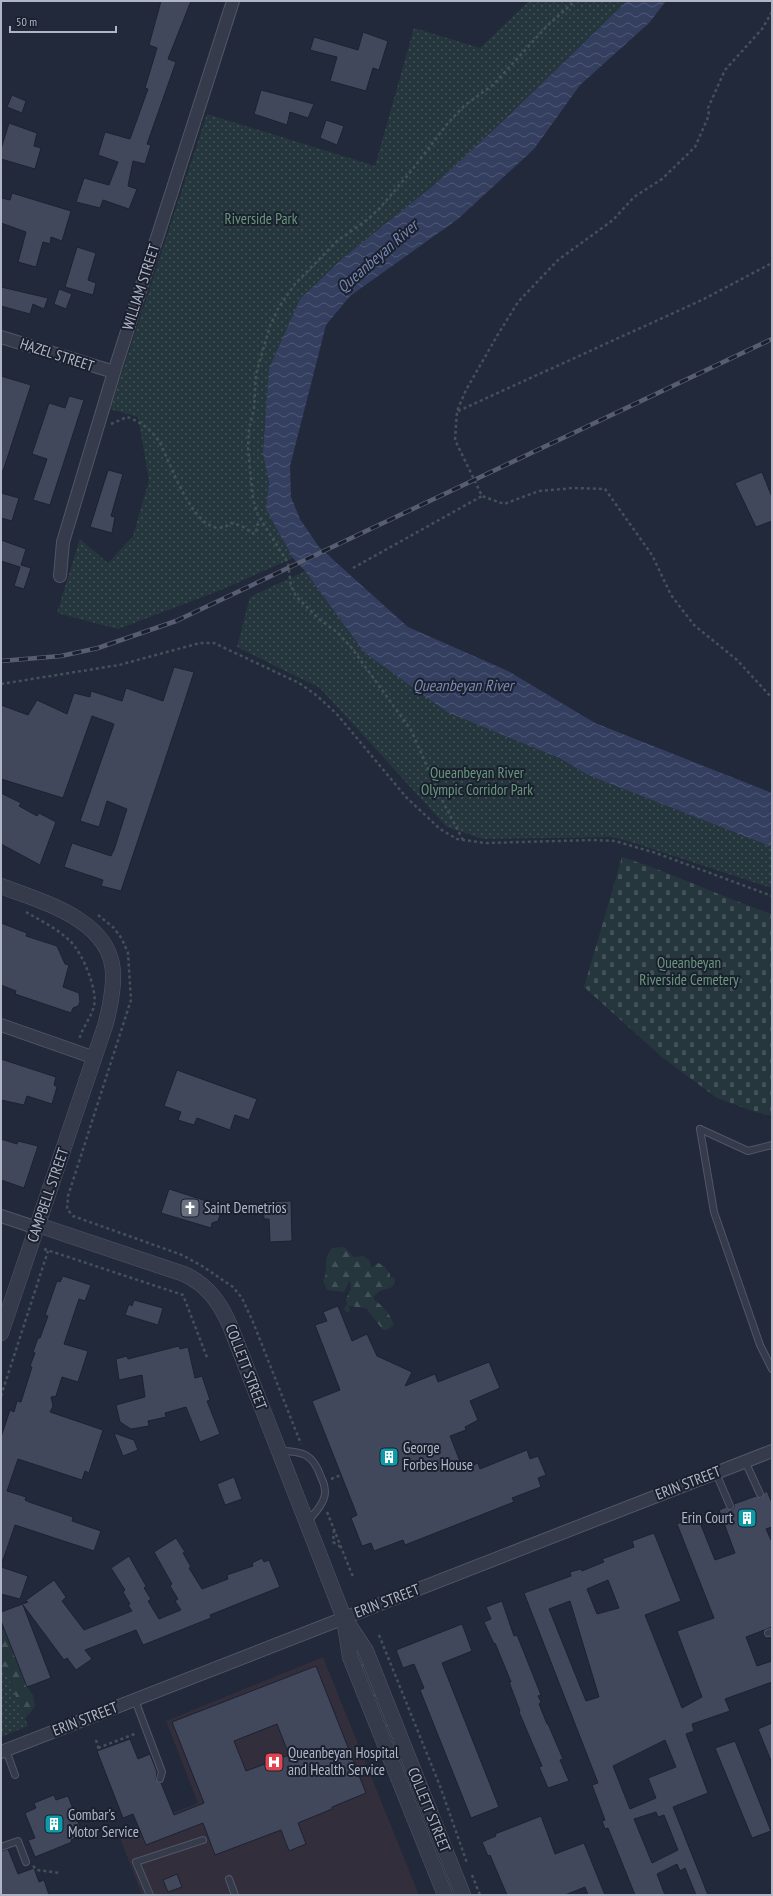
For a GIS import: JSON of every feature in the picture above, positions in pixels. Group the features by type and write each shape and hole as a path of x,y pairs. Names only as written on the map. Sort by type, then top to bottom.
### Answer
{"street":[{"name":"WILLIAM STREET","path":"60,576 63,542 114,372 233,1"},
{"name":"HAZEL STREET","path":"1,337 114,372"},
{"name":"CAMPBELL STREET","path":"1,886 75,918 90,927 102,940 111,960 113,971 112,988 106,1023 1,1333"},
{"path":"1,1025 95,1058"},
{"name":"COLLETT STREET","path":"1,1216 169,1268 194,1279 203,1285 216,1299 226,1316 344,1618 366,1651 463,1895"},
{"name":"ERIN STREET","path":"3,1751 772,1451"},
{"name":"COLLETT STREET","path":"344,1618 350,1657 445,1895"}],"lane":[{"path":"772,1145 748,1151 700,1129 714,1212 760,1345 772,1369"},
{"path":"279,1451 294,1451 307,1455 315,1463 320,1474 325,1492 320,1505 307,1523"},
{"path":"745,1461 760,1494"},
{"path":"716,1473 730,1506"},
{"path":"135,1700 162,1772 160,1779"},
{"path":"3,1751 15,1775"},
{"path":"150,1895 136,1862 203,1840"},
{"path":"1,1847 18,1841 26,1862"},
{"path":"229,1879 235,1895"}],"path":[{"path":"463,840 440,796 411,730 350,647 337,632 320,619 296,596 291,586 288,563 283,552 262,523 253,499 248,439 249,429 253,419 259,362 270,326 289,291 338,241 367,220 379,208 408,175 448,123 464,106 493,85 547,26 575,1"},
{"path":"772,12 762,29 725,70 708,108 709,115 695,147 662,179 634,197 614,220 558,260 518,302 466,390 457,411 455,440 482,496 504,504 539,491 573,488 605,489 652,555 671,596 694,625 737,660 772,698"},
{"path":"457,411 702,300 772,263"},
{"path":"97,430 127,417 137,421 149,430 159,442 186,499 194,512 202,519 218,528 223,528 231,523 242,526 254,534 256,533 257,525 262,523"},
{"path":"354,568 482,496"},
{"path":"1,684 113,666 200,643 214,643 299,683 316,695 336,713 406,797 421,812 440,829 463,840 486,843 593,840 615,841 656,853 772,896"},
{"path":"25,911 57,930 72,942 82,958 90,978 95,994 94,1006 80,1036 76,1051"},
{"path":"93,912 114,928 122,939 128,953 131,1000 68,1196 67,1209 73,1216 182,1255 202,1266 233,1287 242,1298 253,1322 301,1445"},
{"path":"31,1245 183,1295 208,1360"},
{"path":"1,1396 48,1251"},
{"path":"326,1510 353,1577"},
{"path":"334,1529 333,1542 342,1548"},
{"path":"379,1636 440,1786 480,1895"},
{"path":"96,1740 99,1749 137,1733"},
{"path":"26,1862 36,1867 37,1870 60,1873"}],"shaded area":[{"name":"Queanbeyan Hospital and Health Service","path":"323,1657 419,1895 142,1895 118,1833 198,1803 166,1721"}],"green space":[{"name":"Riverside Park","path":"529,1 627,1 503,121 434,185 344,257 300,299 263,454 269,482 266,509 293,558 221,590 118,629 57,613 80,539 108,563 133,536 149,480 138,417 110,409 207,114 375,166 414,28 480,48"},
{"name":"Queanbeyan River Olympic Corridor Park","path":"305,571 364,652 588,775 772,847 772,888 612,837 483,839 447,827 320,688 237,647 250,597"},
{"name":"Queanbeyan Riverside Cemetery","path":"622,857 660,870 772,914 772,1116 755,1112 717,1098 663,1058 584,987"},
{"path":"344,1247 354,1257 363,1256 370,1261 371,1268 378,1263 384,1266 390,1274 390,1277 394,1277 395,1282 392,1287 380,1291 374,1296 374,1300 386,1311 393,1321 394,1325 387,1330 383,1330 366,1308 349,1306 350,1310 348,1313 344,1309 347,1304 346,1299 351,1289 350,1280 344,1292 327,1290 323,1281 326,1273 327,1258 332,1248"},
{"path":"4,1629 27,1687 33,1695 35,1706 25,1718 12,1723 1,1723 1,1632"},
{"path":"355,1640 415,1794 414,1795 353,1643"},
{"path":"1,1660 28,1726 1,1737"}],"water":[{"name":"Queanbeyan River","path":"627,1 666,1 649,23 580,85 534,149 458,219 350,296 326,325 290,466 291,497 300,519 319,547 408,627 508,671 595,723 772,793 772,847 588,775 557,757 447,712 364,652 305,571 293,558 266,509 269,482 263,454 269,369 300,299 344,257 434,185 503,121"}],"building":[{"path":"161,1 191,1 168,59 176,62 147,144 151,145 145,164 133,161 128,186 137,189 129,209 103,200 100,208 76,202 84,178 109,185 118,162 98,155 105,132 130,139 148,89 145,88 157,48 149,45"},
{"path":"363,32 388,41 379,70 373,68 366,91 330,81 337,57 310,50 314,37 358,50"},
{"path":"261,90 314,104 308,118 290,112 287,125 254,114"},
{"path":"12,95 26,101 22,113 7,107"},
{"path":"326,120 344,126 337,145 320,138"},
{"path":"9,123 37,133 34,146 41,148 35,169 1,159 1,149"},
{"path":"12,193 71,211 62,241 51,237 50,244 43,242 36,267 18,262 26,232 1,223 1,198 10,200"},
{"path":"77,247 96,253 88,280 96,283 93,295 65,287"},
{"path":"1,287 48,298 44,309 33,304 30,314 1,306"},
{"path":"59,289 72,294 66,309 54,304"},
{"path":"1,376 31,385 3,471 1,470"},
{"path":"69,396 84,400 50,505 33,500 47,459 32,454 49,403 65,408"},
{"path":"108,470 123,474 111,516 115,517 112,533 90,527"},
{"path":"762,472 772,497 772,521 756,527 735,483"},
{"path":"1,493 19,498 12,521 1,518"},
{"path":"1,540 26,549 21,565 31,568 24,589 14,586 20,567 1,561"},
{"path":"174,667 194,672 183,706 121,891 101,886 103,880 64,867 72,843 111,856 114,850 127,809 107,801 99,827 80,821 114,724 92,716 63,798 1,779 1,705 28,715 37,700 67,714 74,693 90,697 91,691 122,701 126,688 163,701"},
{"path":"1,793 21,803 19,806 37,816 39,813 56,822 40,865 1,844"},
{"path":"1,923 27,933 26,936 57,946 65,964 69,965 63,987 79,993 80,1002 78,1006 73,1008 71,1013 15,994 16,991 1,985"},
{"path":"1,1059 56,1077 54,1085 57,1087 52,1104 27,1096 24,1105 1,1100"},
{"path":"177,1070 257,1099 249,1120 235,1115 230,1130 197,1118 194,1125 178,1120 181,1112 164,1106"},
{"path":"1,1139 17,1144 18,1141 38,1146 24,1188 1,1180"},
{"name":"Saint Demetrios","path":"169,1189 219,1205 216,1210 220,1215 218,1221 212,1223 211,1228 161,1213"},
{"path":"291,1201 292,1241 270,1242 269,1219 264,1219 263,1202"},
{"path":"63,1276 91,1285 85,1301 79,1299 64,1344 88,1351 78,1382 62,1377 56,1396 51,1397 53,1406 50,1412 103,1430 89,1473 85,1471 82,1480 18,1459 7,1491 26,1497 25,1500 29,1502 73,1517 72,1521 101,1531 94,1551 15,1525 3,1560 1,1560 1,1437 10,1410 14,1412 17,1401 21,1402 32,1367 30,1366 35,1353 33,1352 48,1316 45,1315 57,1281 60,1282"},
{"path":"134,1300 163,1308 158,1325 125,1315 129,1304 132,1306"},
{"name":"George Forbes House","path":"338,1306 352,1341 367,1334 377,1356 412,1372 405,1386 435,1374 438,1382 489,1362 500,1388 470,1401 478,1420 465,1427 466,1430 450,1436 463,1469 478,1463 480,1469 527,1450 530,1459 538,1456 546,1475 538,1478 541,1487 512,1498 514,1502 405,1545 403,1540 374,1551 371,1543 362,1546 351,1518 357,1515 312,1401 340,1390 315,1325 327,1321 323,1312"},
{"path":"179,1346 180,1349 188,1347 195,1378 202,1376 210,1400 207,1401 220,1434 200,1442 186,1407 165,1413 166,1417 148,1421 149,1426 131,1429 120,1422 116,1405 145,1397 142,1375 119,1380 116,1359 127,1356 128,1359"},
{"path":"114,1433 134,1440 138,1450 123,1456"},
{"path":"234,1477 242,1499 225,1505 217,1484"},
{"path":"767,1491 772,1503 772,1527 766,1529 772,1542 772,1627 746,1637 757,1666 772,1661 772,1682 725,1699 730,1711 692,1724 694,1731 686,1734 708,1793 673,1807 708,1895 696,1895 685,1868 680,1871 677,1864 657,1874 665,1895 635,1895 608,1828 605,1829 602,1821 605,1820 592,1785 598,1783 524,1593 571,1576 570,1572 581,1569 582,1571 604,1562 602,1559 634,1547 632,1541 654,1533 681,1601 645,1615 682,1708 702,1697 677,1631 714,1618 677,1524 697,1515 715,1560 735,1553 719,1510 726,1507 731,1510 734,1508 734,1504 756,1496 761,1498","holes":["608,1580 619,1608 597,1614 587,1589","570,1601 599,1697 586,1701 549,1609","665,1740 676,1767 648,1778 656,1798 630,1809 613,1766","656,1812 658,1817 664,1815 678,1850 652,1863 634,1819"]},
{"path":"176,1538 185,1552 183,1553 191,1567 189,1568 202,1589 228,1579 227,1575 253,1566 252,1563 262,1558 264,1562 269,1560 280,1587 210,1615 211,1618 143,1645 136,1630 85,1650 92,1659 76,1670 67,1658 64,1660 23,1605 51,1678 27,1687 1,1621 1,1612 28,1602 25,1601 54,1580 66,1597 62,1601 84,1630 132,1611 123,1592 125,1590 111,1568 129,1556 146,1586 144,1588 151,1599 148,1601 159,1619 181,1610 175,1601 178,1599 170,1586 172,1584 154,1552"},
{"path":"1,1567 28,1576 20,1599 1,1594"},
{"path":"502,1601 514,1636 517,1635 541,1695 538,1696 541,1702 539,1704 563,1759 560,1760 569,1781 548,1788 539,1767 542,1766 519,1712 520,1711 509,1682 511,1682 495,1643 494,1644 484,1622 491,1619 486,1607"},
{"path":"462,1624 472,1651 442,1663 499,1807 471,1818 420,1690 424,1688 414,1664 403,1668 396,1650"},
{"path":"316,1666 366,1793 298,1823 306,1844 289,1851 281,1830 215,1855 203,1823 146,1845 133,1814 123,1818 97,1751 130,1739 138,1759 150,1754 157,1772 156,1780 161,1783 174,1815 204,1803 172,1722","holes":["277,1724 289,1755 246,1771 234,1741"]},
{"path":"772,1723 772,1763 758,1729"},
{"path":"735,1741 771,1831 752,1838 715,1748"},
{"name":"Gombar's Motor Service","path":"54,1795 56,1800 68,1796 83,1835 71,1840 72,1842 35,1857 28,1840 35,1838 25,1813 36,1808 34,1803"},
{"path":"541,1816 555,1854 584,1843 605,1895 588,1895 585,1887 565,1895 507,1895 490,1855 488,1856 482,1842 496,1836 495,1834"},
{"path":"8,1849 18,1874 34,1868 39,1882 44,1880 49,1895 1,1895 1,1851"},
{"path":"177,1874 182,1887 168,1892 163,1880"}],"railway":[{"path":"1,661 61,656 98,648 176,621 772,339"}],"place":[{"name":"Saint Demetrios","path":"190,1208"},
{"name":"George Forbes House","path":"389,1457"},
{"name":"Erin Court","path":"747,1518"},
{"name":"Queanbeyan Hospital and Health Service","path":"274,1762"},
{"name":"Gombar's Motor Service","path":"54,1824"}]}
